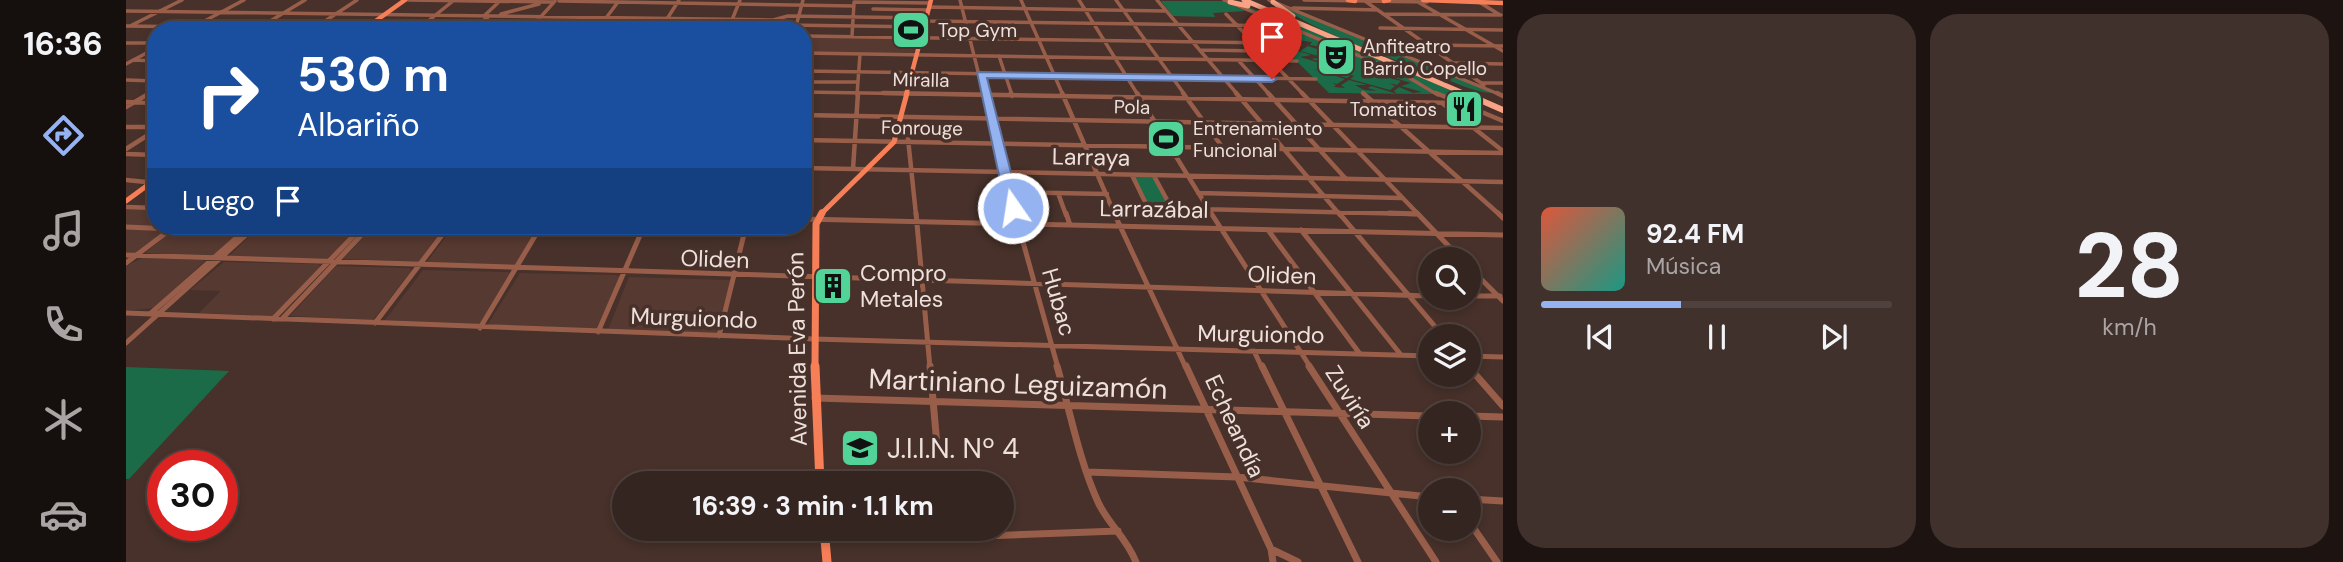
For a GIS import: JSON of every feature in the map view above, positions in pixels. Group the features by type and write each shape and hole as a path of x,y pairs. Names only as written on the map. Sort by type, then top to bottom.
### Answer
{"highway":[{"path":"1227,1 1311,27 1503,104"},
{"path":"1249,1 1503,110"},
{"path":"1271,1 1273,5 1311,27"}],"main road":[{"path":"375,21 406,0"},
{"path":"1348,0 1355,1"},
{"path":"1420,1 1501,1"},
{"name":"Avenida Eva Perón","path":"819,471 814,340 818,219 894,142 909,94 930,5"},
{"path":"126,201 147,187"},
{"path":"825,541 827,562"}],"street":[{"path":"127,27 182,0"},
{"path":"206,21 244,0"},
{"path":"271,21 305,0"},
{"path":"324,21 357,0"},
{"path":"406,0 531,3 568,0"},
{"path":"428,21 454,0"},
{"path":"797,21 803,0"},
{"name":"Hubac","path":"960,0 1017,223 1087,472 1100,506 1127,540 1136,562"},
{"name":"Echeandía","path":"1021,0 1120,226 1271,548 1273,562"},
{"name":"Zuviría","path":"1079,0 1220,228 1436,562"},
{"path":"1116,0 1223,148"},
{"path":"1157,0 1432,324"},
{"path":"1304,0 1420,1 1503,49"},
{"path":"479,21 501,1"},
{"path":"539,21 556,1"},
{"path":"483,21 556,1 801,5 873,2 962,8 1165,10"},
{"path":"604,21 618,1"},
{"path":"1227,1 1403,74 1458,103 1503,121"},
{"path":"1271,1 1480,84 1501,95"},
{"path":"1365,1 1480,84 1503,83"},
{"path":"666,21 677,2"},
{"path":"732,19 739,2"},
{"path":"873,2 873,26"},
{"path":"1479,2 1502,15"},
{"path":"485,15 531,3"},
{"path":"852,36 854,3"},
{"path":"873,9 930,5"},
{"path":"1290,8 1378,10"},
{"path":"126,11 773,20 808,16 873,17 926,22"},
{"path":"1226,14 1449,247"},
{"path":"1383,14 1502,15"},
{"path":"515,21 520,16"},
{"path":"807,21 808,16"},
{"path":"812,25 873,26 966,22 1286,26"},
{"path":"127,27 147,27"},
{"path":"1380,27 1503,30"},
{"path":"812,36 1279,43"},
{"path":"126,43 147,44"},
{"path":"1384,47 1494,46"},
{"path":"1200,50 1261,51"},
{"path":"126,62 147,51"},
{"path":"812,53 1297,61"},
{"path":"853,169 860,54"},
{"path":"999,56 1012,96"},
{"path":"132,60 147,61"},
{"path":"1238,60 1346,179"},
{"path":"1454,63 1503,64"},
{"path":"1439,69 1464,70"},
{"path":"812,71 1316,79"},
{"path":"126,80 147,80"},
{"path":"812,82 858,82"},
{"name":"Miralla","path":"812,92 1458,103"},
{"path":"1363,93 1503,218"},
{"path":"134,103 147,95"},
{"path":"126,105 147,103"},
{"path":"1442,103 1503,152"},
{"name":"Pola","path":"812,115 1503,128"},
{"path":"899,125 907,129 909,142 937,445"},
{"path":"126,127 147,128"},
{"path":"126,152 147,136"},
{"name":"Fonrouge","path":"812,140 1503,152"},
{"path":"126,152 147,154"},
{"name":"Larraya","path":"812,168 1501,184"},
{"path":"1132,175 1147,208"},
{"path":"1154,176 1172,209"},
{"path":"126,180 147,182"},
{"path":"1009,192 1107,194"},
{"path":"1058,193 1070,225"},
{"path":"1198,193 1402,198"},
{"path":"126,207 147,208"},
{"path":"1113,207 1416,214"},
{"name":"Larrazábal","path":"812,219 1503,235"},
{"path":"126,227 147,227"},
{"path":"1268,230 1360,354"},
{"path":"1301,230 1401,355"},
{"path":"126,263 163,235"},
{"path":"150,314 240,235"},
{"path":"126,343 246,235"},
{"path":"273,319 354,235"},
{"path":"282,319 361,235"},
{"path":"375,323 442,235"},
{"path":"480,328 535,235"},
{"path":"598,332 640,235"},
{"path":"719,336 744,235"},
{"name":"Oliden","path":"126,255 623,274 1418,296"},
{"path":"1481,278 1502,298"},
{"path":"1481,297 1502,298"},
{"name":"Murguiondo","path":"126,313 814,340 1418,356"},
{"path":"1254,351 1358,562"},
{"path":"1481,356 1503,357"},
{"path":"1481,381 1503,406"},
{"name":"Martiniano Leguizamón","path":"815,398 932,404 1418,416"},
{"path":"1481,416 1503,417"},
{"path":"1087,472 1237,477 1418,496"},
{"path":"1481,500 1503,501"},
{"path":"1014,535 1118,531"},
{"path":"1481,539 1497,562"},
{"path":"1271,548 1298,562"}],"shaded area":[{"path":"812,36 918,39 911,54 812,52"},
{"path":"126,209 147,210 147,227 126,226"},
{"path":"126,228 147,230 147,235 160,235 134,254 126,254"},
{"path":"167,235 238,235 212,257 145,253"},
{"path":"251,235 353,235 330,259 228,257"},
{"path":"366,235 441,235 421,262 343,259"},
{"path":"447,235 536,235 517,266 426,263"},
{"path":"142,258 205,261 154,308 126,311 126,266"},
{"path":"224,262 321,266 273,316 199,313 221,291 190,290"},
{"path":"336,266 412,270 373,320 290,316"},
{"path":"423,270 511,274 479,325 385,320"},
{"path":"520,273 620,277 596,329 488,324"},
{"path":"629,277 729,280 732,282 717,333 608,330"}],"green space":[{"path":"1161,1 1223,1 1245,11 1213,13 1215,17 1173,16"},
{"path":"1238,4 1286,20 1457,93 1473,104 1439,94 1420,82 1435,94 1397,94 1394,91 1399,87 1413,93 1422,92 1401,86 1411,83 1382,74 1395,74 1373,67 1380,71 1371,73 1401,81 1397,85 1389,83 1395,86 1390,90 1350,79 1354,76 1351,75 1347,78 1327,72 1334,67 1345,69 1336,66 1338,63 1332,65 1311,59 1322,57 1300,51 1308,46 1329,53 1342,53 1333,51 1335,49 1310,45 1312,42 1289,39 1301,38 1295,35 1297,33 1271,30 1289,35 1276,36 1281,41 1304,45 1291,49 1311,55 1300,57 1330,66 1323,71 1313,69 1345,79 1337,84 1332,83 1336,85 1334,87 1345,88 1341,85 1349,80 1367,85 1355,85 1364,90 1377,91 1368,88 1371,86 1396,94 1329,93 1262,27 1288,28 1419,82"},
{"path":"1276,4 1494,93 1463,86 1352,43"},
{"path":"1134,177 1153,177 1170,207 1149,207"},
{"path":"126,367 229,371 156,450 147,450 147,460 126,479"}],"place":[{"name":"Top Gym","path":"911,30"},
{"name":"Anfiteatro Barrio Copello","path":"1336,57"},
{"name":"Tomatitos","path":"1464,109"},
{"name":"Entrenamiento Funcional","path":"1166,139"},
{"name":"Compro Metales","path":"833,286"},
{"name":"J.I.I.N. Nº 4","path":"860,448"}],"route":[{"path":"1013,208 980,74 1272,79"}]}
